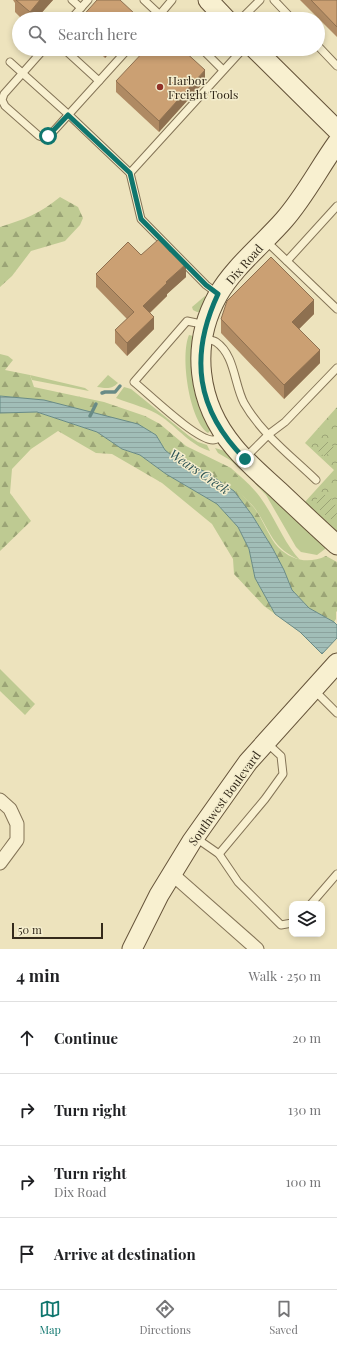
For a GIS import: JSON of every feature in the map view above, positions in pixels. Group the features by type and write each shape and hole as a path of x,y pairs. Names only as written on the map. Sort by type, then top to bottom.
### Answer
{"main road":[{"path":"208,0 219,12"},
{"path":"262,56 337,130"},
{"name":"Dix Road","path":"337,143 300,201 284,221 229,279 218,294 204,332 200,366 201,380 210,407 215,421 224,435 245,459 337,545"},
{"name":"Southwest Boulevard","path":"132,949 172,874 195,837 248,762 337,663"}],"street":[{"path":"0,800 10,809 17,824 17,840 0,863"},
{"path":"172,874 257,949"}],"lane":[{"path":"72,0 81,8"},
{"path":"77,12 88,0"},
{"path":"144,0 154,12"},
{"path":"162,12 172,0"},
{"path":"248,12 260,0"},
{"path":"274,0 285,12"},
{"path":"325,53 337,66"},
{"path":"38,56 2,97 5,106 45,138 51,134 122,56"},
{"path":"72,56 99,81"},
{"path":"209,56 223,70"},
{"path":"130,173 236,56"},
{"path":"10,62 130,173 141,219 206,285 218,294"},
{"path":"288,261 337,206"},
{"path":"265,240 337,309"},
{"path":"224,435 215,440 209,440 202,437 190,429 134,382 187,322 216,341 226,353 232,364 236,383 244,402 254,418 316,480"},
{"path":"245,459 269,434 285,422 337,368"},
{"path":"313,689 337,713"},
{"path":"219,854 266,799 283,774 281,756 265,742"},
{"path":"195,837 219,854 238,882 281,925 289,924"},
{"path":"314,901 337,874"}],"green space":[{"path":"60,197 78,207 83,218 80,225 65,241 31,251 12,276 0,287 0,227 32,215"},
{"path":"205,296 206,300 200,312 193,310 192,307"},
{"path":"189,335 193,336 192,369 197,402 210,430 208,433 201,426 196,415 191,402 188,387 186,371 186,344"},
{"path":"0,354 8,356 13,360 5,370 30,375 34,387 104,402 145,416 160,424 186,446 231,468 238,476 237,485 239,491 255,509 272,539 283,552 301,560 313,560 326,556 337,562 337,611 334,622 309,608 292,590 273,549 252,515 234,491 206,472 176,459 165,450 156,435 138,425 92,413 0,396"},
{"path":"30,375 85,388 89,391 32,380"},
{"path":"108,375 118,383 111,388 97,387"},
{"path":"124,387 131,389 189,436 198,442 207,445 210,451 196,445 157,414 116,398"},
{"path":"337,407 337,534 304,503 334,470 305,443"},
{"path":"37,412 97,432 122,449 140,455 166,474 217,504 238,527 249,549 255,578 275,614 264,606 234,574 233,559 212,524 162,483 112,454 96,453 58,431 31,449 12,469 10,493 31,521 0,551 0,413"},
{"path":"324,442 328,442 334,447 325,457 318,451"},
{"path":"215,448 225,451 325,545 325,549 317,555 301,552 296,547 266,495 241,469 218,453"},
{"path":"231,468 250,485 260,497 294,553 300,560 283,550 273,539 256,510 238,491 238,476"},
{"path":"323,494 334,501 337,513 337,523 325,515 317,504 318,495"},
{"path":"0,669 35,704 25,715 0,691"}],"water":[{"name":"Wears Creek","path":"0,396 44,400 138,424 156,435 165,450 176,459 206,472 234,491 252,515 273,549 292,590 309,608 337,625 337,638 322,654 300,632 275,614 255,578 249,549 238,527 217,504 166,474 140,455 122,449 97,432 37,412 0,413"}],"building":[{"path":"16,0 40,0 30,12"},
{"path":"97,0 120,0 133,12 86,12"},
{"path":"311,0 337,0 337,27 325,15 325,12 323,12"},
{"path":"139,56 190,56 205,70 159,121 116,81"},
{"path":"159,239 170,252 173,250 186,264 143,306 154,317 127,343 115,330 134,312 96,274 128,242 141,255"},
{"path":"271,257 314,300 292,322 320,350 284,385 221,319 227,301"}],"waterway":[{"path":"102,393 115,392 120,386"},
{"path":"90,416 96,404"}],"place":[{"name":"Harbor Freight Tools","path":"160,87"}],"route":[{"path":"48,136 68,115 130,173 141,219 206,285 218,294 211,310 202,339 200,366 201,380 215,421 234,448 245,459"}]}
